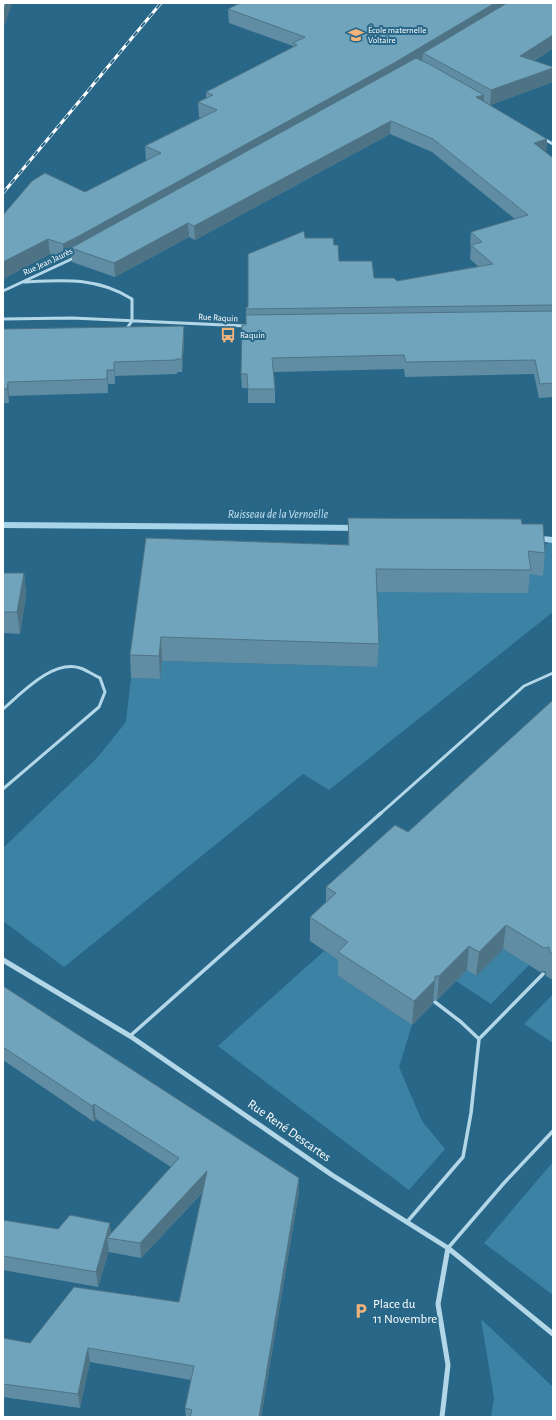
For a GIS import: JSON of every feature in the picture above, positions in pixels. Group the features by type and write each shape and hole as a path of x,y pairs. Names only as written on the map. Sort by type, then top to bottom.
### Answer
{"street":[{"path":"539,136 553,144"},
{"name":"Rue Jean Jaurès","path":"3,291 80,255"},
{"name":"Rue Jean Jaurès","path":"21,283 63,280 99,283 121,290 132,299 132,320"},
{"name":"Rue Raquin","path":"3,319 72,318 250,326"},
{"path":"118,331 126,331 132,320"},
{"name":"Rue René Descartes","path":"3,960 130,1036 332,1175 448,1248 553,1334"},
{"path":"442,1417 448,1365 438,1304 448,1248"}],"lane":[{"path":"3,709 41,677 60,668 79,668 100,678 105,692 99,707 3,789"},
{"path":"130,1036 524,686 553,673"},
{"path":"407,1222 463,1157 471,1113 479,1039 543,974"},
{"path":"435,1002 461,1022 479,1039"},
{"path":"448,1248 504,1183 553,1131"}],"shaded area":[{"path":"553,541 553,612 329,790 303,774 64,967 3,921 3,848 97,758 126,722 131,678 160,679 162,661 377,667 377,592 525,574 540,547"},
{"path":"503,949 529,965 491,1004 456,981 467,970 476,976"},
{"path":"324,951 348,966 338,976 412,1025 399,1067 422,1121 445,1149 409,1190 218,1046"},
{"path":"553,994 553,1043 524,1024"},
{"path":"553,1162 553,1295 484,1243"},
{"path":"481,1319 553,1387 553,1417 491,1417 494,1398"}],"building":[{"path":"3,3 6,3 3,14"},
{"path":"240,3 495,3 394,63 77,237 63,244 48,239 3,262 3,215 32,181 45,173 85,192 161,153 145,146 217,110 198,102 213,95 206,92 297,45 293,43 305,37 228,9"},
{"path":"507,3 553,3 553,35 520,56 553,68 491,90 423,53"},
{"path":"416,58 484,95 476,97 547,139 534,143 553,158 553,305 246,309 246,307 248,307 248,254 304,231 305,238 333,238 334,245 338,245 339,261 372,261 374,278 394,278 397,281 493,264 471,245 482,242 471,232 528,215 433,139 391,121 194,226 188,223 114,263 71,248"},
{"path":"553,311 553,383 540,384 535,360 406,362 404,355 272,358 275,389 248,389 247,374 241,374 242,325 246,325 246,315"},
{"path":"184,326 182,359 114,362 114,370 107,370 107,379 8,382 7,389 3,389 3,329"},
{"path":"348,518 521,519 522,524 543,524 545,553 528,551 531,570 376,569 379,644 161,637 159,656 130,655 146,538 349,545"},
{"path":"3,573 24,573 17,612 3,612"},
{"path":"553,700 553,954 550,952 549,947 544,948 506,925 479,952 469,946 439,976 435,976 435,980 414,1001 338,952 348,942 310,917 336,893 326,887 395,825 408,832"},
{"path":"3,986 299,1178 259,1417 190,1417 192,1410 185,1408 194,1366 88,1348 78,1394 3,1384 3,1338 30,1343 74,1287 179,1302 207,1171 140,1243 107,1238 179,1158 94,1104 92,1106 3,1047"},
{"path":"70,1215 110,1223 96,1272 3,1256 3,1220 58,1229"}],"waterway":[{"name":"Ruisseau de la Vernoëlle","path":"3,525 361,528"},
{"name":"Ruisseau de la Vernoëlle","path":"531,538 553,540"}],"railway":[{"path":"3,193 161,3"}],"place":[{"name":"École maternelle Voltaire","path":"356,35"},
{"name":"Raquin","path":"228,335"},
{"name":"Place du 11 Novembre","path":"361,1311"}]}
